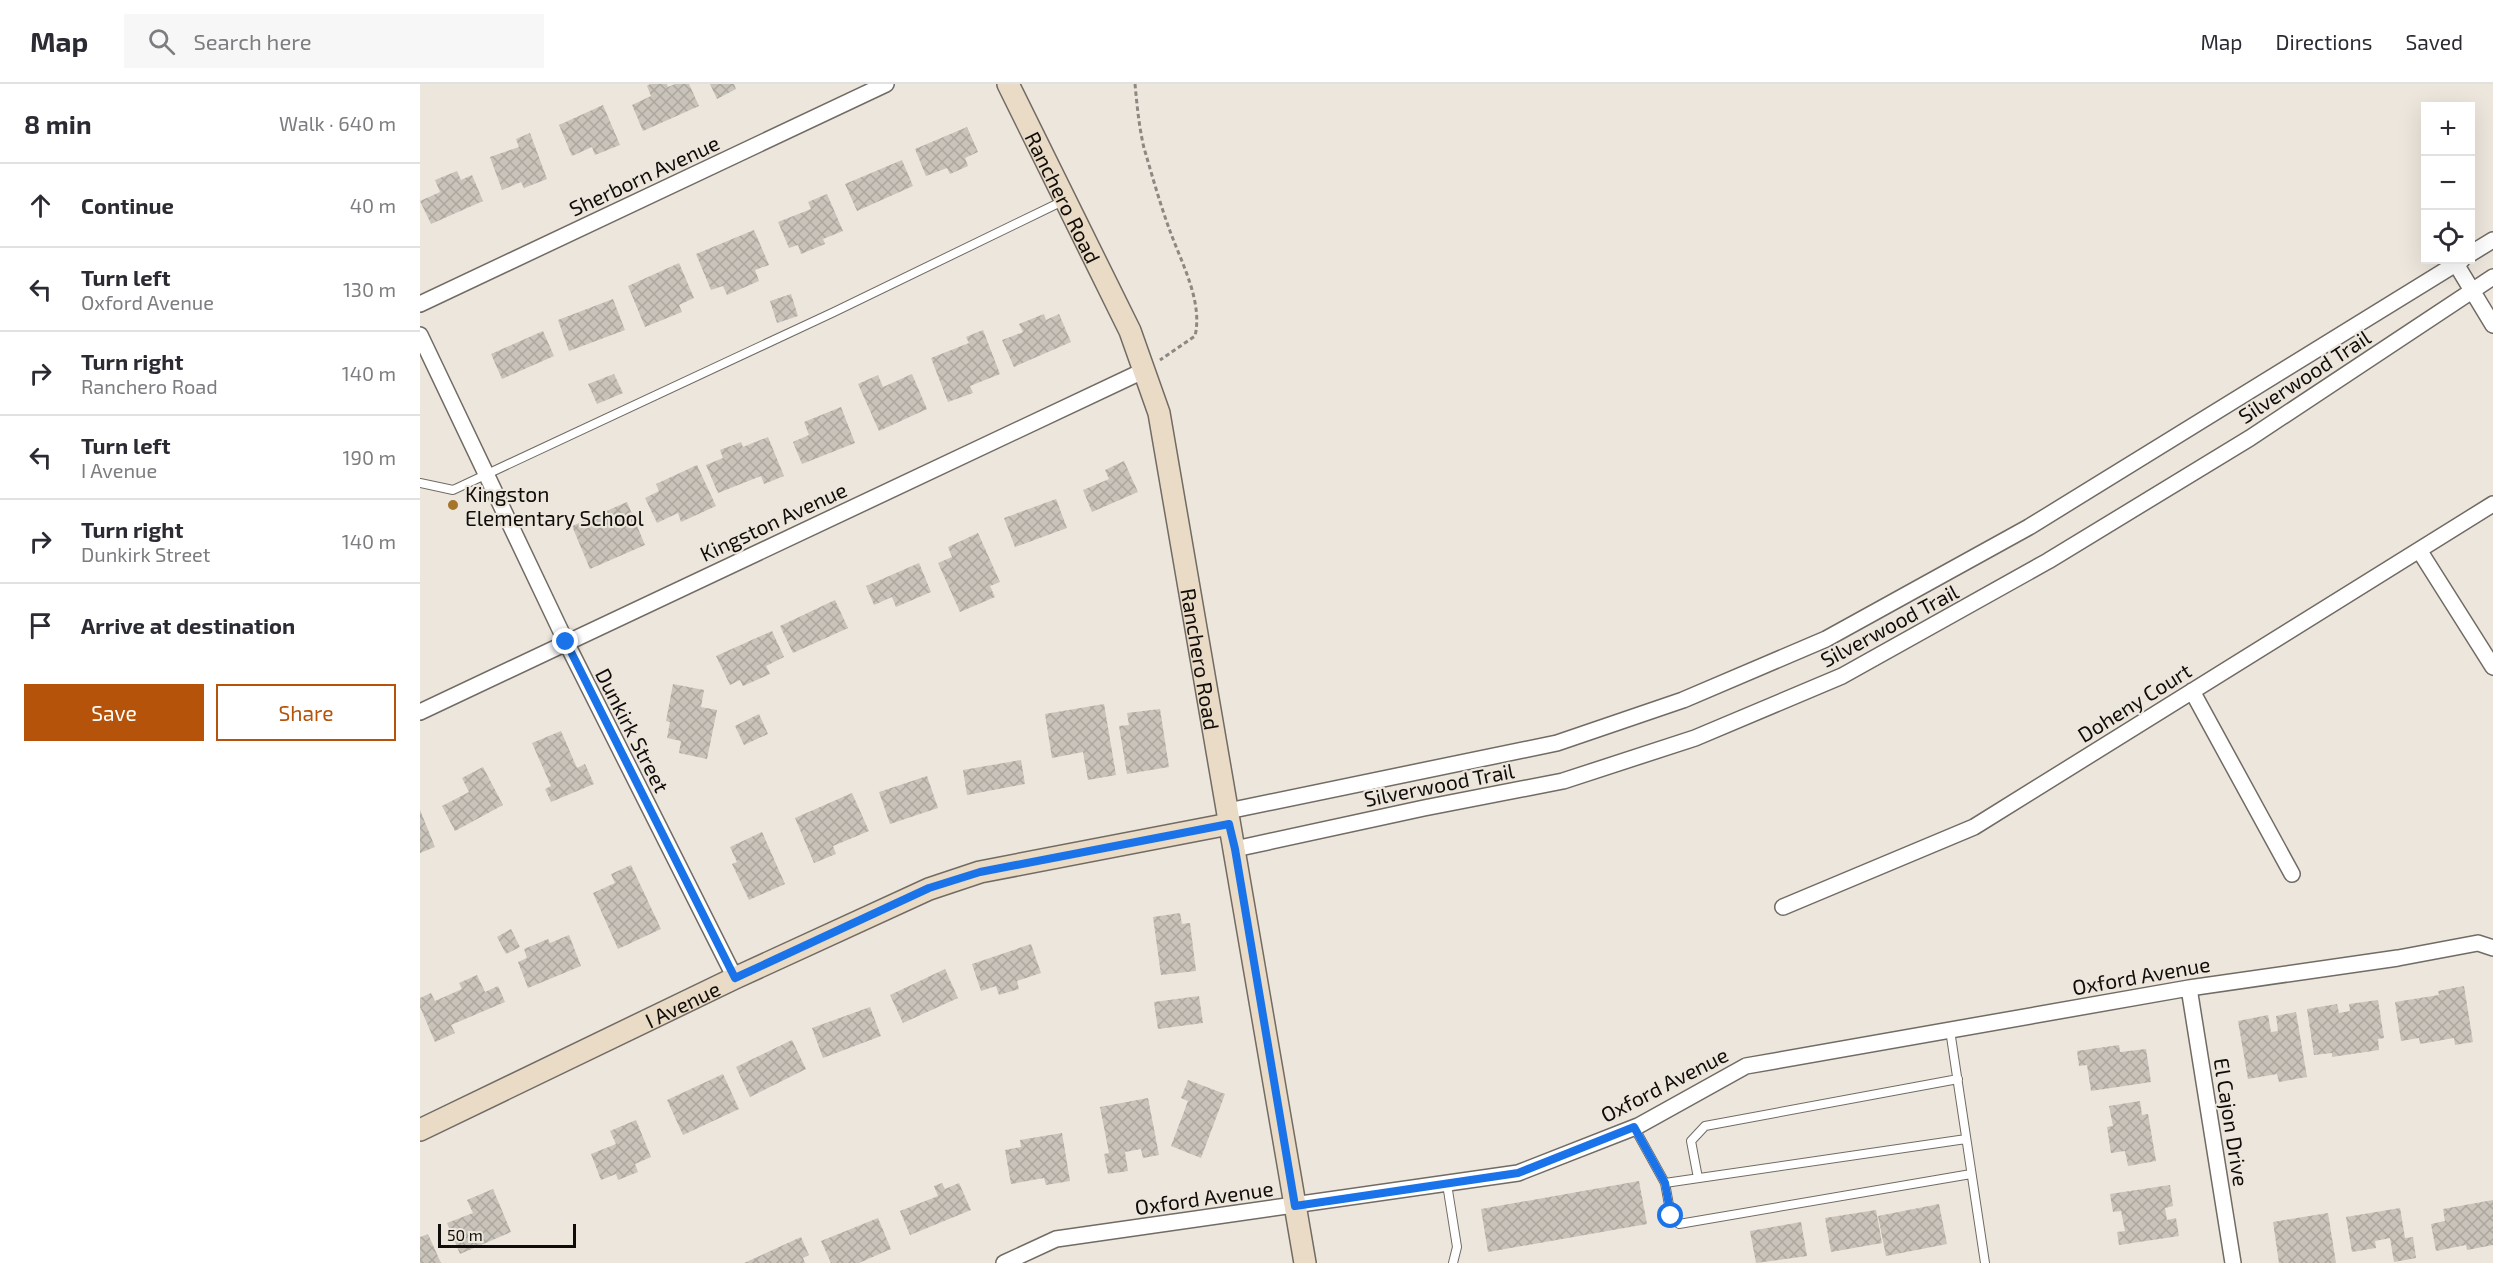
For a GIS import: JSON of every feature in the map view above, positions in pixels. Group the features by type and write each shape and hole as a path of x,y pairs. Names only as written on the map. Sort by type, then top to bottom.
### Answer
{"main road":[{"name":"Ranchero Road","path":"1008,84 1130,331 1164,430 1305,1263"},
{"name":"I Avenue","path":"420,1130 735,978 929,888 980,872 1228,818"}],"street":[{"name":"Sherborn Avenue","path":"420,304 886,84"},
{"path":"2475,251 2493,240"},
{"name":"Silverwood Trail","path":"1228,818 1557,743 1683,700 1826,639 2029,526 2456,264"},
{"path":"2460,264 2472,291 2493,326"},
{"name":"Silverwood Trail","path":"1235,849 1424,808 1563,782 1695,738 1842,676 2048,561 2250,438 2493,277"},
{"name":"Dunkirk Street","path":"420,335 566,642 735,978"},
{"name":"Kingston Avenue","path":"420,712 1145,370"},
{"name":"Doheny Court","path":"1783,907 1974,827 2493,504"},
{"path":"2419,550 2493,667"},
{"path":"2192,691 2292,874"},
{"name":"Oxford Avenue","path":"1004,1263 1056,1239 1518,1173 1634,1127 1746,1066 2189,988 2398,958 2478,943 2493,948"},
{"name":"El Cajon Drive","path":"2189,988 2233,1263"}],"lane":[{"path":"420,483 453,490 525,459 824,318 1066,200"},
{"path":"1950,1030 1985,1263"},
{"path":"1698,1178 1691,1141 1705,1126 1958,1079"},
{"path":"1634,1127 1665,1183 1671,1216 1679,1224 1971,1174"},
{"path":"1665,1183 1966,1139"},
{"path":"1447,1184 1457,1247 1453,1263"}],"path":[{"path":"1135,84 1138,119 1144,148 1169,229 1188,277 1198,321 1195,336 1145,370"}],"building":[{"path":"667,84 668,87 675,84 689,84 699,106 643,131 632,105 651,96 647,86"},
{"path":"710,84 734,84 736,89 717,99"},
{"path":"603,105 620,145 595,155 592,147 572,156 559,125"},
{"path":"967,127 978,152 965,158 968,166 950,174 947,168 926,176 915,149"},
{"path":"530,133 547,179 524,188 521,182 502,190 490,157 519,147 516,139"},
{"path":"902,160 913,186 857,211 845,184"},
{"path":"457,171 461,180 472,175 483,201 431,224 420,201 440,192 435,180"},
{"path":"827,194 843,231 823,239 825,244 801,254 798,245 789,248 778,222 811,209 808,202"},
{"path":"754,230 769,265 755,270 759,281 727,295 723,286 711,290 696,254"},
{"path":"679,263 694,298 679,305 682,312 645,327 628,286"},
{"path":"791,294 798,316 777,323 770,301"},
{"path":"613,299 625,330 569,351 558,320"},
{"path":"1044,314 1046,320 1059,314 1071,342 1014,367 1002,340 1023,332 1019,324"},
{"path":"983,330 1000,374 970,386 973,393 948,402 931,358 969,343 966,337"},
{"path":"543,331 554,356 502,379 491,354"},
{"path":"614,374 623,393 597,404 588,384"},
{"path":"912,374 927,409 879,431 858,384 878,375 883,387"},
{"path":"841,407 855,443 802,464 793,442 809,435 804,422"},
{"path":"768,437 784,476 764,484 761,476 718,493 706,465 723,458 720,450 741,442 743,447"},
{"path":"1124,461 1138,492 1092,512 1083,490 1109,479 1105,470"},
{"path":"697,465 716,506 681,522 678,513 657,523 645,498 659,491 656,484"},
{"path":"1056,499 1067,528 1015,547 1004,518"},
{"path":"627,502 645,545 590,569 572,526"},
{"path":"978,533 1000,582 990,586 995,597 960,612 938,563 952,557 948,547"},
{"path":"919,563 931,592 896,607 892,597 874,605 866,586"},
{"path":"835,600 848,628 793,653 780,626"},
{"path":"772,631 784,657 766,666 770,674 743,686 740,680 730,685 716,656"},
{"path":"673,684 704,690 701,707 717,710 707,759 679,753 681,741 667,738 670,722 666,721"},
{"path":"1104,704 1116,775 1088,780 1083,752 1052,758 1045,714"},
{"path":"1160,709 1169,767 1127,774 1119,726 1129,725 1127,713"},
{"path":"759,714 768,734 744,745 735,726"},
{"path":"561,731 577,768 585,764 594,784 551,802 545,789 551,786 532,743"},
{"path":"1021,760 1025,784 967,795 963,770"},
{"path":"483,767 503,805 455,831 442,806 469,792 462,778"},
{"path":"927,776 938,808 890,824 879,792"},
{"path":"852,793 869,831 833,846 836,854 814,863 795,818"},
{"path":"420,810 435,847 420,853"},
{"path":"762,832 785,884 749,900 732,864 737,862 730,847"},
{"path":"631,865 661,929 618,949 593,893 615,883 611,874"},
{"path":"1180,913 1182,924 1190,923 1196,971 1161,975 1153,917"},
{"path":"511,929 520,947 506,954 497,937"},
{"path":"569,935 581,966 528,988 518,962 527,958 524,949 548,939 550,943"},
{"path":"1031,944 1041,973 1017,981 1019,989 999,995 996,986 981,991 972,964"},
{"path":"945,969 958,998 903,1023 890,995"},
{"path":"477,975 485,992 498,986 505,1002 451,1025 455,1033 435,1042 420,1007 420,998 431,993 435,1001 462,989 459,983"},
{"path":"2464,986 2473,1042 2455,1045 2454,1038 2420,1044 2419,1038 2401,1041 2395,1002 2439,995 2438,991"},
{"path":"1199,996 1203,1023 1158,1029 1154,1002"},
{"path":"2378,1000 2384,1038 2378,1039 2379,1050 2332,1057 2332,1053 2314,1055 2307,1009 2337,1004 2339,1013 2350,1011 2349,1004"},
{"path":"870,1007 881,1036 823,1058 812,1028"},
{"path":"2296,1012 2307,1077 2279,1082 2277,1074 2248,1079 2238,1021 2268,1015 2271,1032 2278,1031 2276,1016"},
{"path":"792,1040 806,1069 750,1097 736,1067"},
{"path":"2119,1045 2120,1052 2146,1049 2151,1082 2091,1091 2087,1065 2079,1066 2077,1051"},
{"path":"723,1074 739,1109 683,1135 667,1100"},
{"path":"1188,1080 1225,1094 1201,1158 1171,1146 1188,1101 1181,1098"},
{"path":"1148,1098 1159,1155 1143,1158 1141,1149 1125,1152 1128,1171 1108,1174 1104,1154 1109,1153 1100,1107"},
{"path":"2140,1101 2142,1115 2148,1114 2156,1161 2128,1166 2125,1151 2111,1153 2107,1127 2113,1126 2109,1106"},
{"path":"636,1120 651,1157 635,1164 638,1172 618,1180 616,1174 601,1180 591,1154 616,1144 610,1131"},
{"path":"1062,1133 1070,1181 1046,1185 1044,1178 1011,1184 1005,1150 1021,1147 1020,1140"},
{"path":"1639,1181 1647,1224 1488,1252 1481,1209"},
{"path":"942,1183 945,1189 959,1183 971,1210 910,1235 900,1211 938,1196 934,1186"},
{"path":"2170,1185 2173,1206 2165,1208 2167,1220 2176,1218 2179,1236 2119,1245 2117,1232 2125,1231 2121,1211 2113,1212 2110,1194"},
{"path":"493,1189 511,1232 460,1254 447,1223 473,1213 467,1200"},
{"path":"2493,1200 2493,1245 2467,1250 2466,1245 2436,1251 2431,1224 2445,1221 2443,1209"},
{"path":"1939,1204 1947,1244 1886,1256 1878,1216"},
{"path":"2400,1208 2405,1238 2413,1237 2416,1258 2394,1262 2390,1238 2375,1241 2376,1248 2352,1252 2346,1217"},
{"path":"1876,1210 1882,1243 1831,1252 1825,1218"},
{"path":"2328,1213 2336,1263 2279,1263 2273,1222"},
{"path":"878,1218 891,1249 859,1263 831,1263 821,1241"},
{"path":"1801,1222 1807,1256 1756,1263 1750,1231"},
{"path":"428,1234 441,1263 420,1263 420,1237"},
{"path":"801,1237 809,1255 803,1258 805,1263 744,1263"}],"place":[{"name":"Kingston Elementary School","path":"453,505"}],"route":[{"path":"566,642 735,978 929,888 980,872 1229,824 1295,1206 1518,1173 1634,1127 1665,1183 1671,1216"}]}
